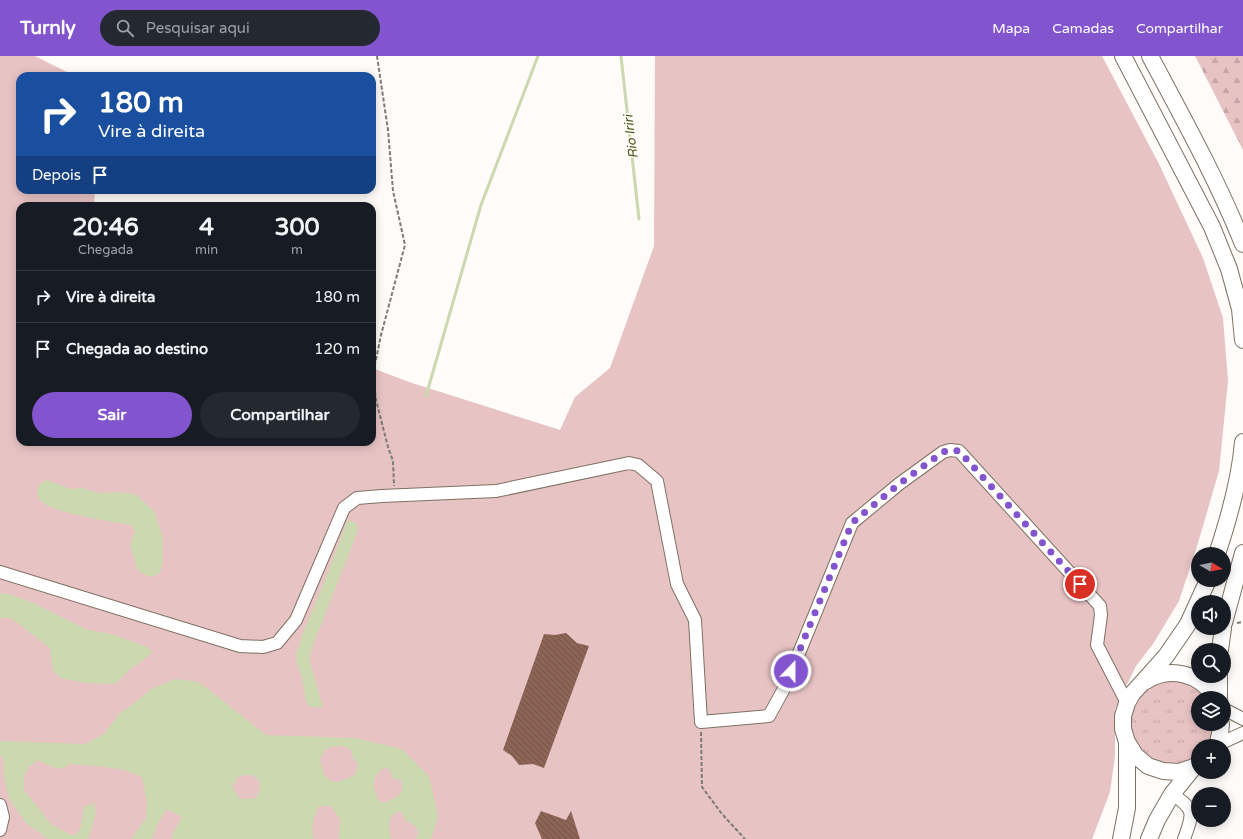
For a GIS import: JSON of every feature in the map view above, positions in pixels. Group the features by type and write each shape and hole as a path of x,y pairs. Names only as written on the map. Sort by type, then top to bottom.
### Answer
{"main road":[{"path":"1123,56 1212,227 1228,269 1238,302 1243,340"},
{"path":"1150,56 1208,166 1243,244"},
{"path":"1219,547 1235,492 1243,442"},
{"path":"1231,597 1243,553"},
{"path":"1191,768 1178,772 1163,771 1148,766 1135,755 1127,742 1123,729 1123,716 1126,703 1132,694 1166,656 1188,624 1205,587"},
{"path":"1139,685 1153,677 1168,673 1185,674 1199,681 1210,691"},
{"path":"1120,835 1127,808 1127,742"},
{"path":"1149,839 1157,820 1172,794 1191,772"}],"street":[{"path":"0,572 240,646 263,647 277,643 296,620 344,508 357,498 496,492 628,463 638,465 656,481 678,584 695,620 701,722 769,716 786,685 852,523 899,484 943,452 950,450 959,451 1100,606 1101,615 1097,645 1126,703"},
{"path":"1231,712 1243,719"},
{"path":"1231,739 1243,733"},
{"path":"1172,794 1184,802 1190,811 1190,821 1184,839"},
{"path":"0,805 3,817 0,830"}],"path":[{"path":"376,359 405,245 393,190 388,130 377,56"},
{"path":"376,400 393,461 393,496"},
{"path":"701,722 702,787 722,814 745,839"}],"green space":[{"path":"0,56 35,56 67,72 16,72 16,194 95,194 94,202 16,202 16,446 376,446 376,370 409,382 560,430 575,397 610,368 654,246 655,56 1102,56 1159,164 1203,258 1223,318 1228,381 1219,471 1198,543 1197,547 1191,547 1191,564 1179,601 1153,644 1136,666 1115,709 1115,756 1110,792 1092,839 0,839"},
{"path":"1195,56 1243,56 1243,150"},
{"path":"1178,680 1194,687 1199,691 1191,691 1191,731 1213,731 1211,739 1191,739 1191,760 1183,763 1166,764 1152,760 1142,752 1135,741 1131,729 1131,716 1135,703 1142,692 1154,684"}],"shaded area":[{"path":"47,480 70,489 82,488 99,493 119,492 135,494 154,511 162,534 163,560 160,573 153,577 145,575 137,569 130,545 135,531 131,525 70,513 57,509 41,501 38,497 37,489 41,483"},
{"path":"350,520 356,523 358,529 309,659 323,707 310,707 306,702 296,654 346,523"},
{"path":"0,593 9,594 29,601 88,630 111,634 145,646 153,652 131,668 115,684 85,683 61,678 53,671 50,648 11,618 0,618"},
{"path":"175,679 199,682 266,735 355,738 402,749 429,776 438,816 431,839 416,839 418,832 415,826 406,821 401,811 396,812 391,818 389,830 391,839 339,839 340,820 331,806 319,806 313,822 312,830 314,839 171,839 182,817 166,809 152,839 131,839 146,818 147,803 142,777 124,770 98,766 70,764 61,769 49,766 38,760 29,767 24,776 24,790 51,824 73,836 80,830 84,807 94,803 96,814 88,839 48,839 26,823 9,799 4,776 3,758 0,756 0,741 85,744 104,734 120,713 151,689","holes":["337,746 345,747 351,750 352,756 358,764 357,770 353,776 338,782 331,781 324,775 320,760 325,749","385,767 390,770 393,779 401,780 402,785 401,792 396,797 384,803 379,801 374,786 375,778 380,770","253,775 260,782 259,791 256,798 240,799 232,786 239,776"]}],"building":[{"path":"566,633 577,643 589,646 544,768 533,764 519,765 512,756 503,750 544,634 555,635"},
{"path":"541,811 566,820 571,811 580,839 542,839 535,823"}],"waterway":[{"path":"426,396 481,205 538,56"},
{"name":"Rio Iriri","path":"621,56 639,219"}],"route":[{"path":"791,671 852,523 899,484 943,452 950,450 959,451 1080,584"}]}
